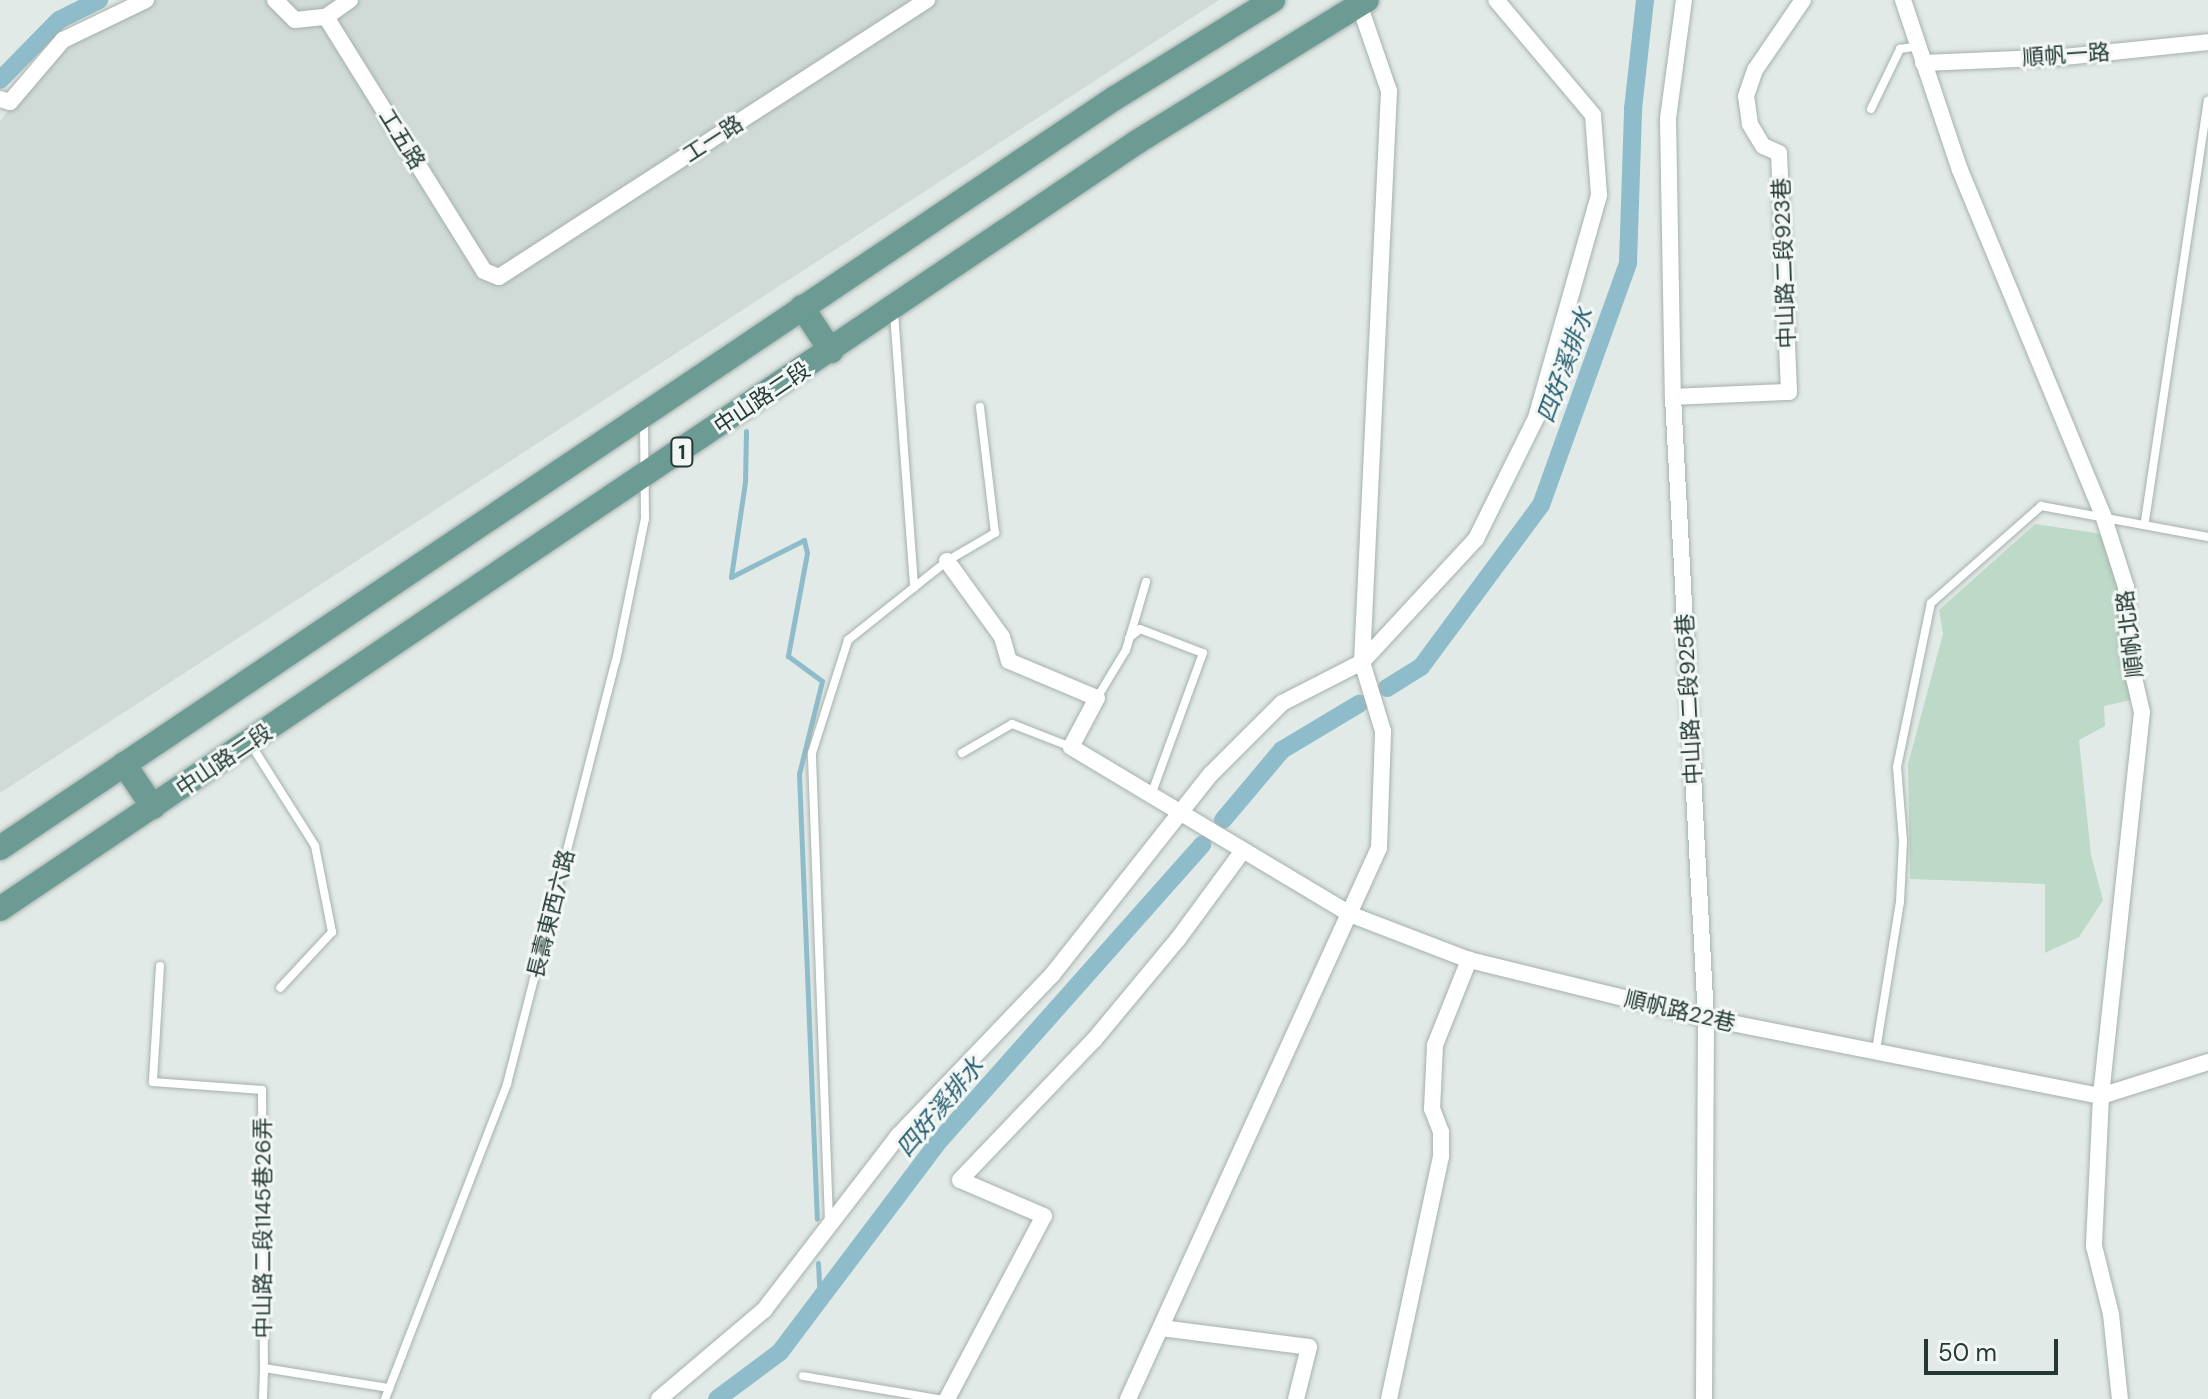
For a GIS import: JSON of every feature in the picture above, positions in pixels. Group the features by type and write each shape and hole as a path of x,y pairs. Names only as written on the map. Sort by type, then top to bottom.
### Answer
{"main road":[{"path":"0,848 1115,98 1273,0"},
{"name":"中山路二段","path":"0,909 642,480 1137,142 1363,2"},
{"path":"802,307 831,351"},
{"path":"124,764 153,807"}],"street":[{"path":"0,99 10,102 63,40 146,0"},
{"path":"275,0 295,20 326,17 350,0"},
{"path":"659,1399 764,1310 898,1136 1052,975 1211,774 1282,703 1362,662 1476,539 1536,418 1599,195 1593,115 1496,0"},
{"name":"中山路二段925巷","path":"1684,0 1668,119 1673,397 1706,1018 1704,1399"},
{"name":"中山路二段923巷","path":"1673,397 1789,392 1779,153 1763,146 1750,124 1746,96 1755,70 1803,0"},
{"name":"順帆北路","path":"1903,0 1960,170 2103,515 2126,587 2128,652 2142,712 2101,1096 2094,1246 2111,1314 2120,1399"},
{"path":"1128,1399 1352,915 1379,848 1383,731 1362,662 1389,91 1363,2"},
{"name":"工一路","path":"499,277 918,3"},
{"name":"工五路","path":"326,17 484,271 499,277"},
{"name":"順帆一路","path":"1923,63 2064,57 2208,42"},
{"path":"947,561 1002,637 1009,661 1097,698 1071,747"},
{"name":"順帆路22巷","path":"1071,747 1352,915 1469,960 1706,1018 2101,1096 2208,1062"},
{"path":"947,1399 1044,1216 960,1180 1094,1040 1178,939 1242,852"},
{"path":"1389,1399 1441,1156 1441,1132 1432,1109 1435,1045 1469,960"},
{"path":"1161,1328 1309,1347 1296,1399"}],"lane":[{"path":"1871,109 1900,49 1918,46"},
{"path":"2145,521 2208,101"},
{"path":"894,308 914,587"},
{"path":"829,1226 812,753 848,640 947,561 995,533 980,407"},
{"name":"長壽東西六路","path":"385,1399 507,1084 616,661 645,519 642,480 645,413"},
{"path":"1876,1050 1900,902 1903,841 1897,767 1931,603 2041,506 2145,521 2208,537"},
{"path":"1097,698 1129,638 1146,582"},
{"path":"1129,638 1140,629 1203,653 1151,796"},
{"path":"962,753 1012,724 1071,747"},
{"path":"250,742 315,846 332,932 280,988"},
{"name":"中山路二段1145巷26弄","path":"160,966 153,1082 262,1090 264,1368 389,1388"},
{"path":"263,1399 264,1368"},
{"path":"803,1376 938,1399"}],"shaded area":[{"path":"142,0 1219,0 0,793 0,121 43,64"}],"green space":[{"path":"2035,524 2102,534 2119,588 2131,700 2104,706 2105,726 2079,740 2091,855 2103,900 2079,937 2045,953 2045,884 1910,879 1908,764 1943,634 1939,610"}],"waterway":[{"path":"0,80 59,20 99,0"},
{"name":"四好溪排水","path":"1387,688 1421,667 1541,505 1628,263 1633,109 1645,0"},
{"path":"746,431 745,482 731,577 804,540 807,553 788,656 822,681 799,774 817,1219"},
{"name":"四好溪排水","path":"1223,820 1282,750 1359,704"},
{"name":"四好溪排水","path":"717,1399 780,1352 940,1140 1202,845"},
{"path":"818,1263 820,1299"}]}
